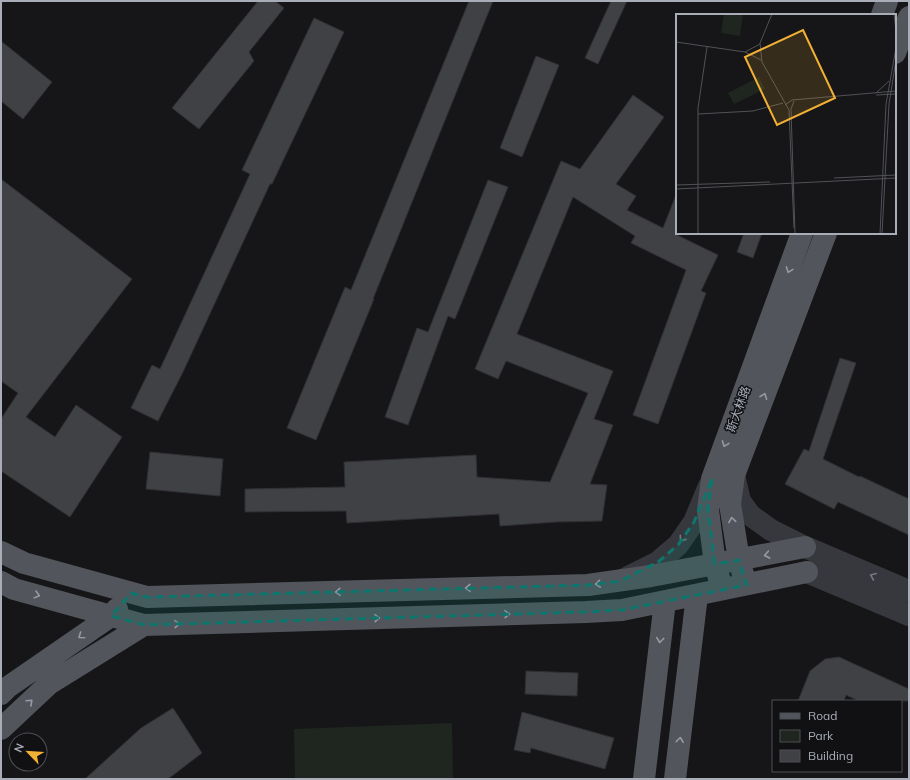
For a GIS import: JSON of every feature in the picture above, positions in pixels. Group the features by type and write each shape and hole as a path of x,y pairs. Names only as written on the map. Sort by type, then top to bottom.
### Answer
{"main road":[{"path":"882,14 887,1"},
{"path":"896,50 909,17"},
{"name":"斯大林路","path":"723,590 715,564 708,510 712,479 802,234"},
{"name":"斯大林路","path":"747,585 739,560 730,504 734,475 826,234"},
{"path":"1,552 24,563 147,597 588,585 620,581 805,547"},
{"path":"1,582 14,589 144,625 622,610 807,572"},
{"path":"1,694 8,686 111,616 131,593"},
{"path":"675,779 697,595"},
{"path":"644,779 665,601"},
{"path":"1,729 49,684 144,625"}],"street":[{"path":"734,475 740,501 750,515 770,530 805,547 909,591"},
{"path":"620,581 658,562 678,545 694,522 712,479"},
{"path":"807,572 909,615"}],"highlighted area":[{"path":"712,479 708,510 715,564 739,560 747,585 622,610 586,612 144,625 111,616 131,593 147,597 588,585 620,581 658,562 678,545 694,522"}],"green space":[{"path":"452,723 453,779 295,779 294,729"}],"building":[{"path":"258,1 275,1 284,8 249,52 254,61 199,129 172,108"},
{"path":"469,1 493,1 316,440 287,428 345,287 351,290"},
{"path":"611,1 627,1 598,64 585,58"},
{"path":"314,18 344,32 272,184 270,184 183,372 158,421 131,408 152,365 160,369 250,174 242,170"},
{"path":"1,41 52,82 23,119 1,101"},
{"path":"536,56 559,65 522,157 500,148"},
{"path":"633,95 664,117 616,184 636,196 627,210 663,228 676,195 676,234 718,255 701,291 706,293 658,424 633,415 686,270 631,243 635,236 573,197 517,334 613,371 594,419 613,425 590,484 607,485 602,521 556,522 500,526 499,514 347,523 346,511 245,512 245,489 345,487 344,462 476,455 477,477 550,482 588,393 506,361 498,379 475,369 561,161 580,169"},
{"path":"1,179 132,279 26,417 55,437 76,405 122,437 70,517 1,471 1,419 18,393 1,381"},
{"path":"488,180 508,187 455,319 448,316 408,425 385,417 417,328 428,332"},
{"path":"744,234 762,234 753,258 737,252"},
{"path":"840,358 856,363 823,459 909,499 909,535 838,502 834,509 785,484 804,449 809,451"},
{"path":"150,452 223,459 220,496 146,489"},
{"path":"839,657 909,689 909,701 857,700 846,695 844,700 798,700 810,671 825,659"},
{"path":"526,671 578,673 577,696 525,694"},
{"path":"173,708 202,753 168,779 85,779 141,728"},
{"path":"522,712 614,738 605,769 531,748 530,753 514,750"}]}
